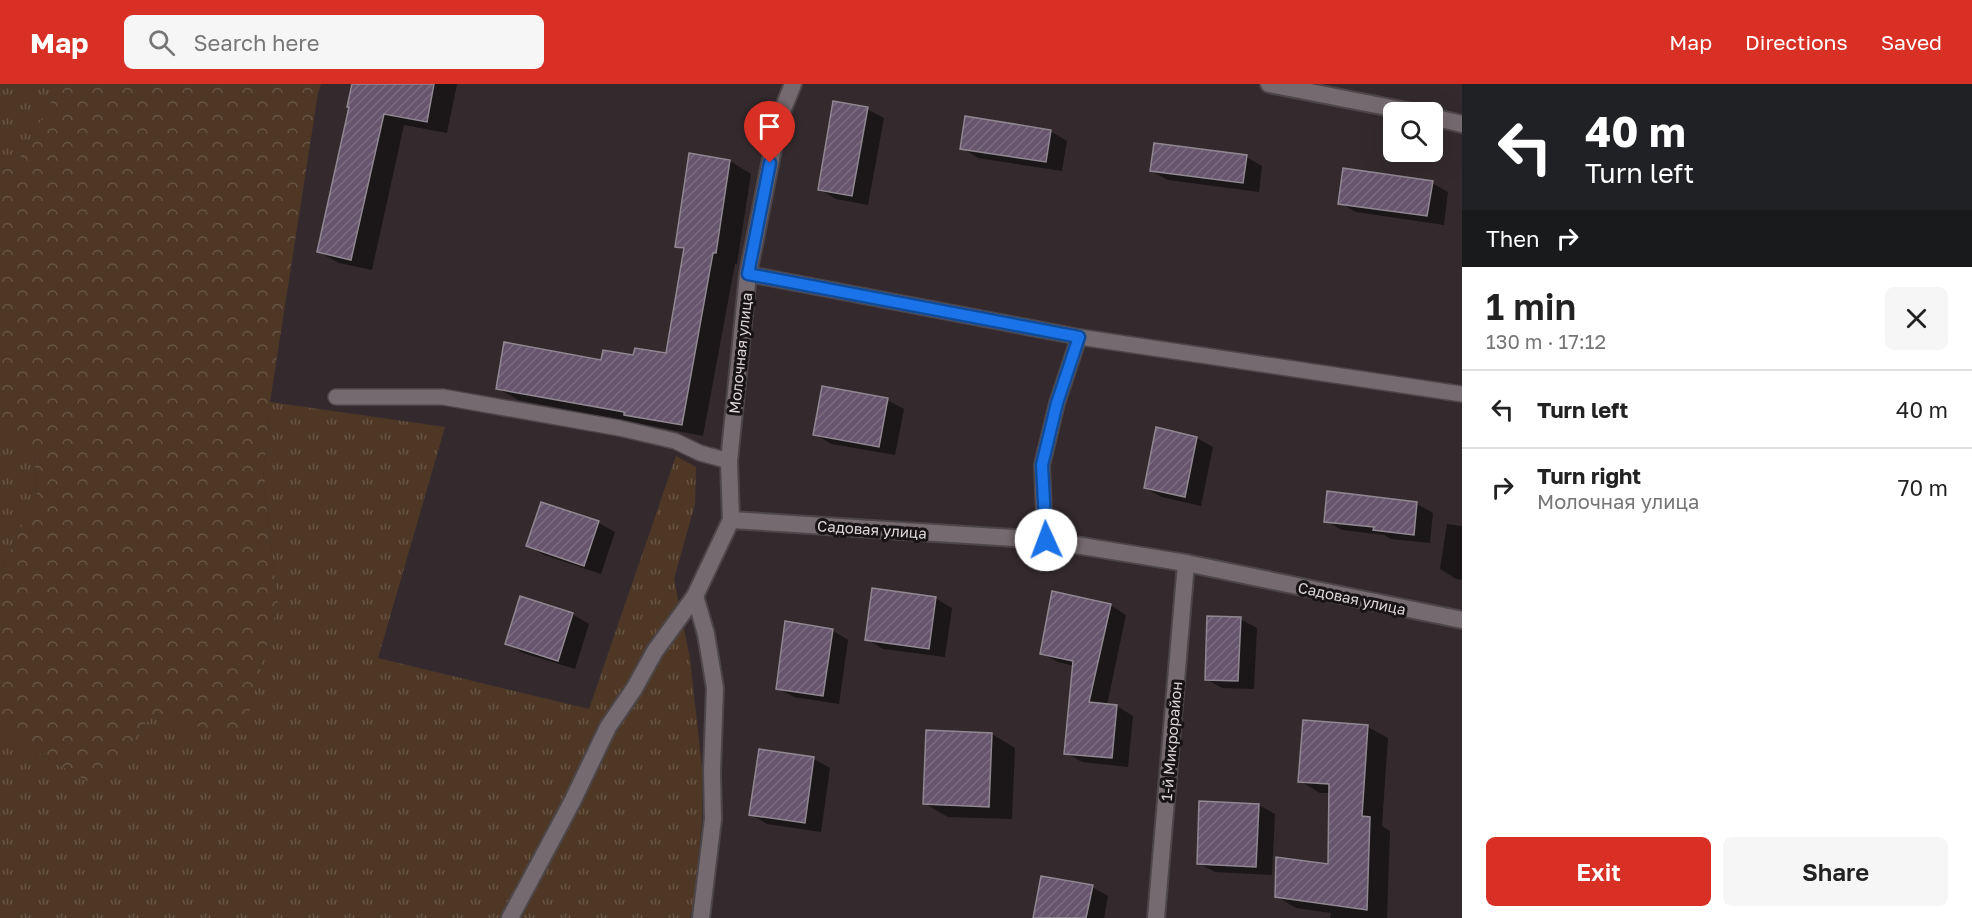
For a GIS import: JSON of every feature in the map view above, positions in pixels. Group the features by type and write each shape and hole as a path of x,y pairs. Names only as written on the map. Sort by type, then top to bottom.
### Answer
{"street":[{"path":"1269,84 1383,106"},
{"name":"Молочная улица","path":"731,520 729,461 748,274 779,118 791,85"},
{"path":"1443,120 1462,124"},
{"path":"510,918 572,802 608,727 634,689 655,651 695,596 731,520"},
{"name":"Садовая улица","path":"731,520 1046,540 1186,563 1462,620"},
{"name":"1-й Микрорайон","path":"1156,918 1186,563"},
{"path":"695,596 706,634 715,688 713,819 701,918"}],"lane":[{"path":"748,274 1079,337 1462,394"},
{"path":"1046,540 1042,465 1057,403 1079,337"},
{"path":"336,397 443,397 619,428 675,441 700,453 729,461"}],"green space":[{"path":"0,84 61,84 14,169 0,168"},
{"path":"61,84 321,84 270,402 263,480 278,603 243,735 150,718 97,787 0,730 0,573 37,494 34,451 0,424 0,168 14,169"},
{"path":"270,402 445,427 378,658 589,709 676,456 696,467 695,504 674,579 690,659 702,768 702,819 694,903 690,918 0,918 0,730 97,787 150,718 243,734 278,603 263,480"},
{"path":"0,424 34,451 37,494 0,573"}],"building":[{"path":"352,84 434,84 427,122 384,114 351,260 317,252"},
{"path":"833,101 868,107 852,196 818,190"},
{"path":"965,116 1051,130 1046,162 960,149"},
{"path":"1154,143 1247,155 1243,183 1150,171"},
{"path":"689,153 730,160 716,253 713,253 682,425 496,389 504,342 601,360 603,350 633,355 635,348 666,353 684,248 675,247"},
{"path":"1343,168 1433,181 1427,216 1338,204"},
{"path":"822,386 888,398 879,447 813,435"},
{"path":"1156,427 1197,437 1185,497 1144,488"},
{"path":"1327,491 1417,502 1414,535 1373,530 1374,527 1324,522"},
{"path":"541,502 599,521 584,566 526,546"},
{"path":"872,588 936,597 929,649 865,640"},
{"path":"1052,591 1111,604 1089,702 1117,705 1112,758 1064,754 1073,661 1040,654"},
{"path":"520,596 573,613 558,661 505,644"},
{"path":"1207,616 1241,617 1238,681 1205,680"},
{"path":"785,621 833,629 823,696 776,689"},
{"path":"1303,720 1368,725 1362,816 1370,817 1367,910 1275,897 1276,857 1328,864 1329,784 1298,782"},
{"path":"926,730 992,733 989,807 923,804"},
{"path":"759,749 814,757 805,823 749,815"},
{"path":"1199,801 1259,804 1256,867 1197,864"},
{"path":"1041,876 1093,885 1086,918 1033,918"}],"route":[{"path":"770,163 748,274 1079,337 1057,403 1042,465 1046,540"}]}
